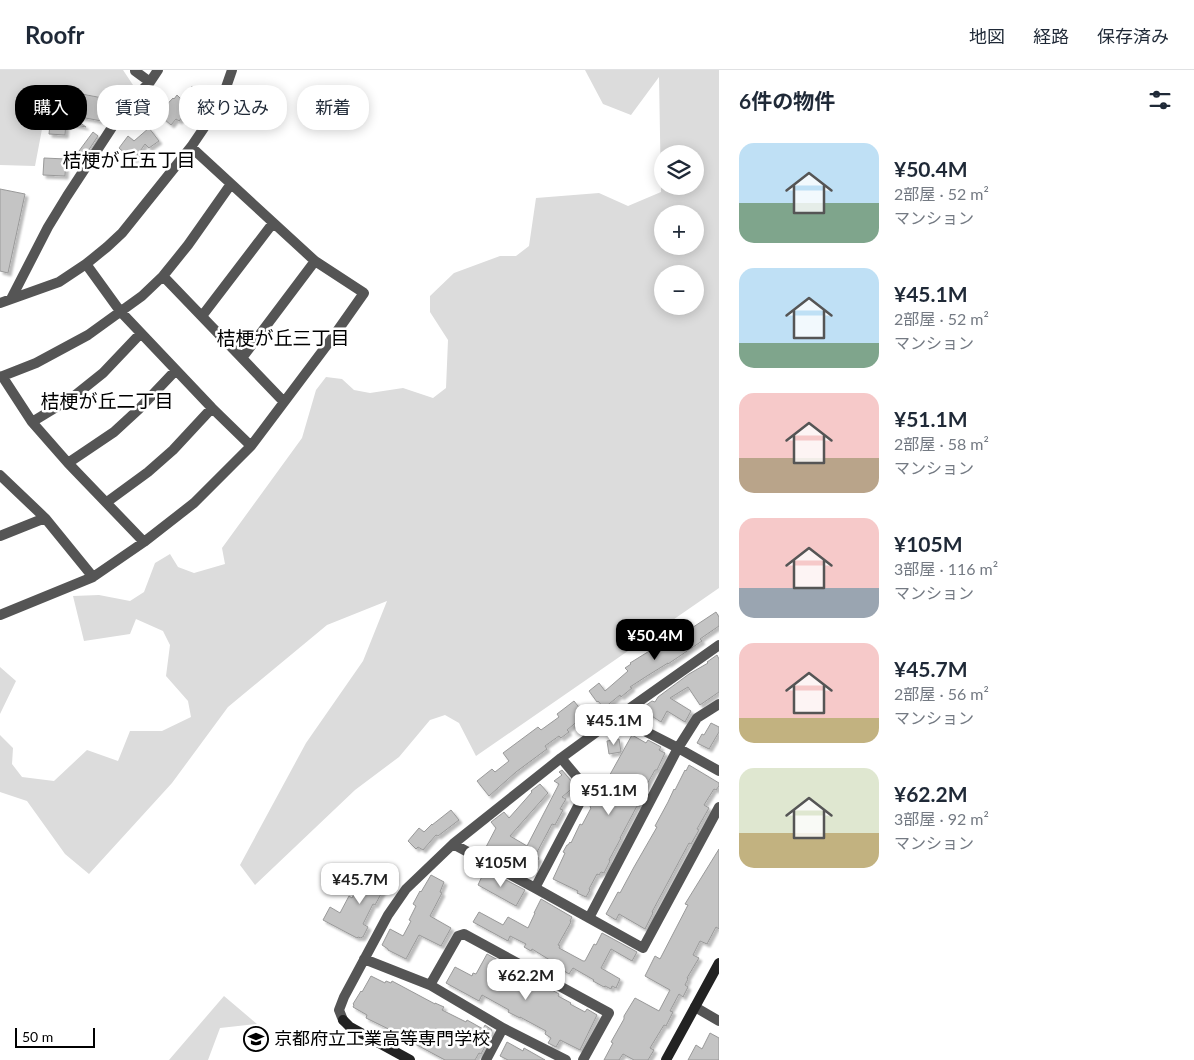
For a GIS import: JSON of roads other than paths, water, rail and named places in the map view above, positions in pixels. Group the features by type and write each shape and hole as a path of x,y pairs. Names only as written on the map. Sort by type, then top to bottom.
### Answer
{"street":[{"path":"136,70 150,82"},
{"path":"11,299 48,227 67,196 126,106 150,82 158,70"},
{"path":"0,303 59,282 108,248 191,147 223,96 232,70"},
{"path":"0,615 93,577 144,542 194,503 251,446 334,337 364,293 315,261 191,147"},
{"path":"144,542 68,463 32,422 1,376 36,363 88,335 142,296 163,276 188,245 232,184"},
{"path":"202,316 273,223"},
{"path":"242,358 315,261"},
{"path":"86,264 120,311 212,408 251,446"},
{"path":"163,276 284,402"},
{"path":"32,422 73,397 103,373 141,333"},
{"path":"68,463 114,432 176,370"},
{"path":"107,502 148,472 173,450 212,408"},
{"path":"0,475 44,518 93,577"},
{"path":"0,536 44,518"},
{"path":"410,1060 350,1027 343,1020 339,1010 344,997 388,915 406,889 454,844 561,758 719,645"},
{"path":"589,918 678,748 697,718 719,704"},
{"path":"613,720 631,724 719,771"},
{"path":"536,888 587,789 561,758"},
{"path":"454,844 643,948 719,806"},
{"path":"430,985 458,936 464,934 609,1012 584,1060"},
{"path":"364,959 430,985 503,1028 566,1060"},
{"path":"666,1060 719,963"},
{"path":"695,1007 719,1021"},
{"path":"486,1060 503,1028"}],"place":[{"name":"京都府立工業高等専門学校","path":"256,1039"}],"district":[{"name":"桔梗が丘五丁目","path":"129,160"},
{"name":"桔梗が丘三丁目","path":"283,338"},
{"name":"桔梗が丘二丁目","path":"107,401"}]}
